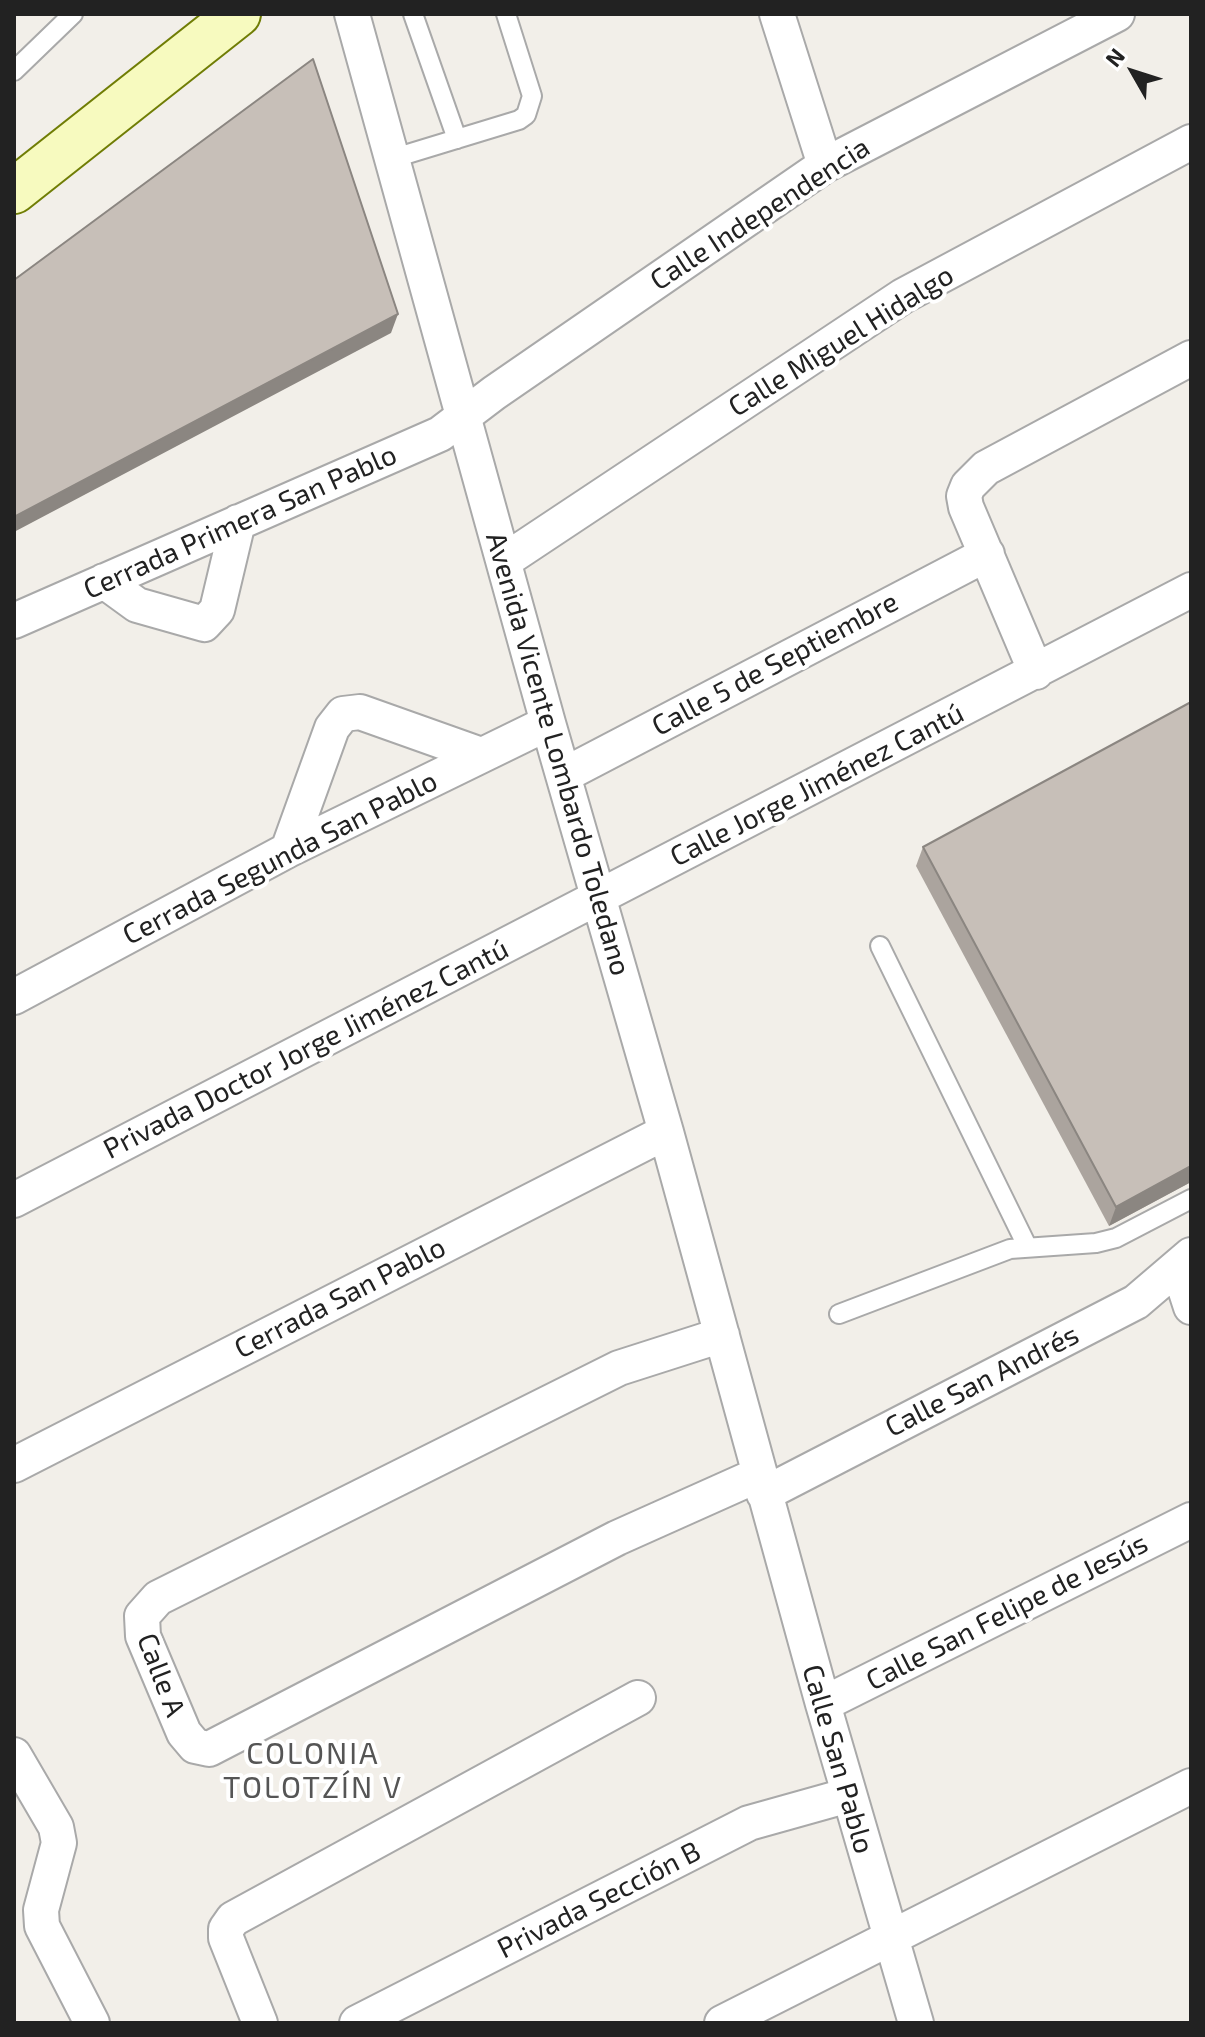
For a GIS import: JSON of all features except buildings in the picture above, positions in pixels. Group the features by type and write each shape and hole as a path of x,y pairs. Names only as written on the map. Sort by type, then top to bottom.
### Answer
{"street":[{"path":"14,191 238,14"},
{"name":"Avenida Vicente Lombardo Toledano","path":"352,14 762,1484"},
{"path":"777,14 825,165"},
{"name":"Calle Independencia","path":"463,419 494,393 825,165 1117,14"},
{"name":"Calle Miguel Hidalgo","path":"504,561 903,296 1191,142"},
{"path":"1036,672 964,496 975,477 1191,358"},
{"name":"Cerrada Primera San Pablo","path":"14,621 440,434 463,419"},
{"path":"104,581 137,605 204,624 217,610 238,522"},
{"name":"Calle 5 de Septiembre","path":"564,775 987,554"},
{"name":"Calle Jorge Jiménez Cantú","path":"599,899 1191,590"},
{"path":"288,850 332,728 343,714 360,712 481,755"},
{"name":"Cerrada Segunda San Pablo","path":"14,997 288,850 548,723"},
{"name":"Privada Doctor Jorge Jiménez Cantú","path":"14,1200 599,899"},
{"name":"Cerrada San Pablo","path":"14,1465 666,1132"},
{"path":"1184,1261 1191,1307"},
{"name":"Calle San Andrés","path":"762,1484 1136,1302 1184,1261"},
{"name":"Calle A","path":"722,1335 619,1368 158,1598 142,1616 143,1636 184,1733 195,1746 209,1749 617,1538 762,1484"},
{"name":"Calle San Pablo","path":"762,1484 889,1939 916,2023"},
{"name":"Calle San Felipe de Jesús","path":"823,1704 1191,1520"},
{"path":"260,2023 226,1938 226,1929 233,1919 638,1698"},
{"path":"14,1755 56,1827 59,1843 41,1910 42,1926 92,2023"},
{"path":"722,2023 1191,1786"},
{"name":"Privada Sección B","path":"357,2023 749,1823 849,1795"}],"lane":[{"path":"14,71 73,14"},
{"path":"413,14 457,139"},
{"path":"391,159 519,120 531,108 532,96 506,14"},
{"path":"880,946 1027,1246"},
{"path":"839,1314 1027,1246 1096,1243 1116,1238 1191,1199"}],"district":[{"name":"COLONIA TOLOTZÍN V","path":"313,1771"}]}
